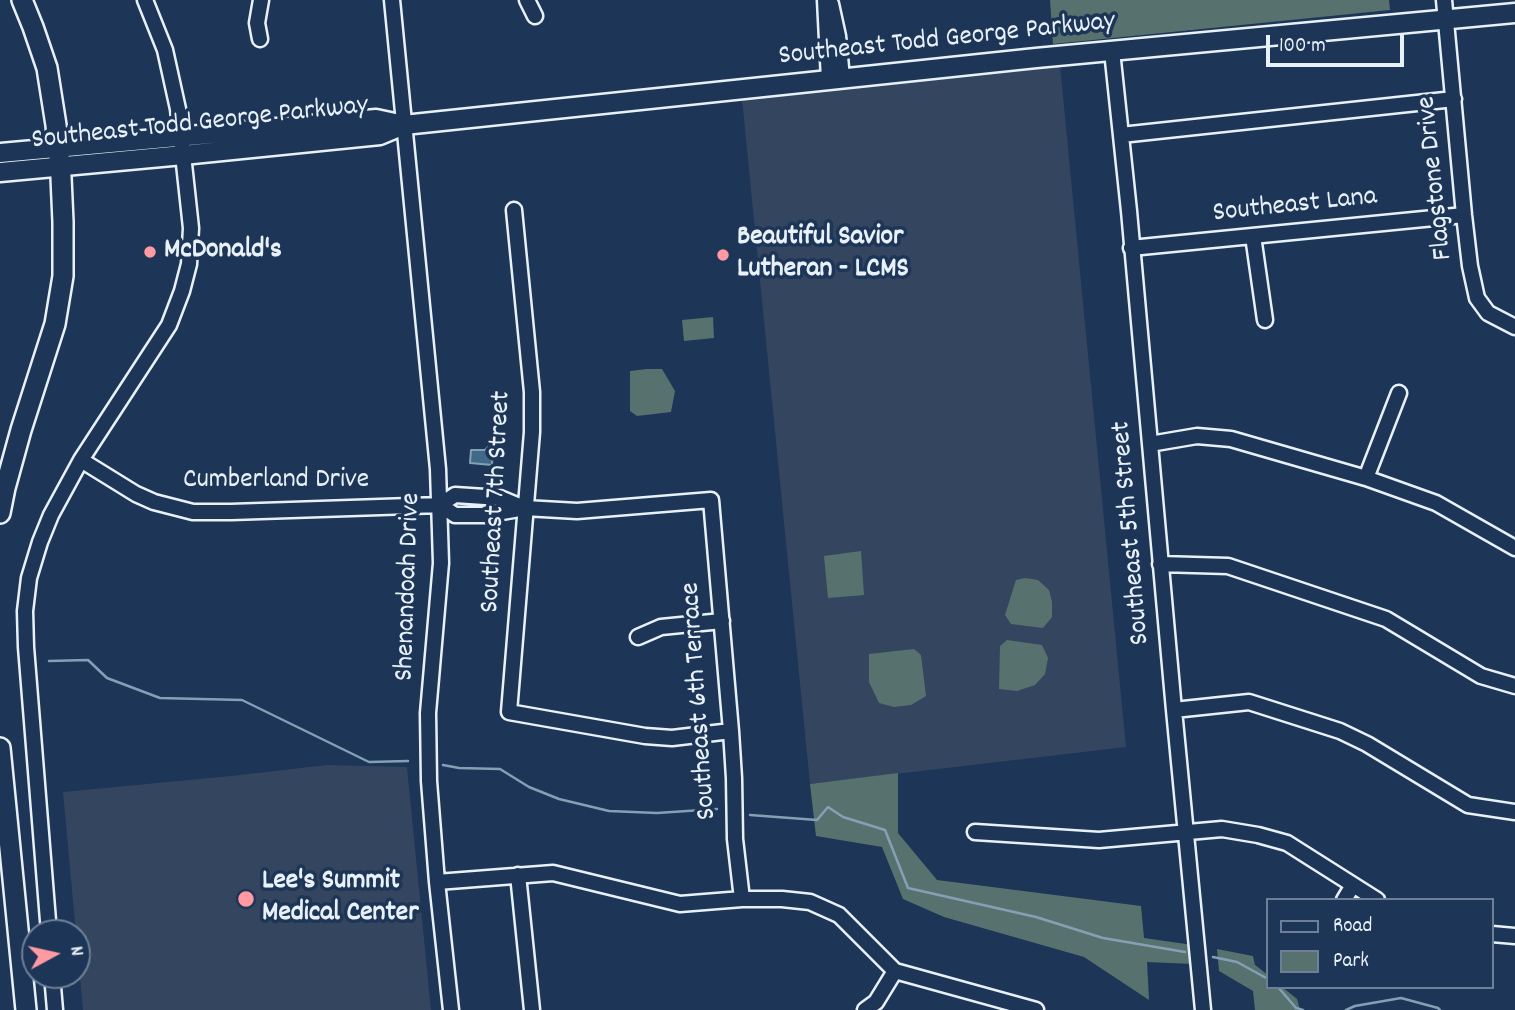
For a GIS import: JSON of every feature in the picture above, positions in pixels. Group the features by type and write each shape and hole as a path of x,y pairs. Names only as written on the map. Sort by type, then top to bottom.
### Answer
{"highway":[{"path":"0,513 21,430 55,324 63,276 60,157 47,68 22,0"},
{"path":"0,748 26,1010"}],"main road":[{"name":"Southeast Todd George Parkway","path":"0,172 60,157 182,146 380,135 404,125 509,113 1112,51 1447,24 1515,13"},
{"path":"0,153 60,157"}],"street":[{"path":"48,919 26,647 25,611 29,578 51,515 81,460 169,325 189,264 191,228 178,109 165,50 145,0"},
{"path":"260,39 257,23 261,0"},
{"name":"Shenandoah Drive","path":"392,0 438,469 441,563 428,713 429,781 451,1010"},
{"path":"527,0 535,16"},
{"path":"827,0 838,36 835,79"},
{"name":"Flagstone Drive","path":"1444,0 1470,266 1477,298 1488,313 1515,327"},
{"name":"Southeast 5th Street","path":"1112,51 1203,1010"},
{"path":"1121,135 1454,99"},
{"name":"Southeast 7th Street","path":"514,210 531,392 532,432 509,712 645,736 672,738 732,731"},
{"name":"Southeast Lana","path":"1131,248 1464,215"},
{"path":"1253,236 1265,320"},
{"path":"1366,478 1399,393"},
{"path":"1150,444 1197,436 1231,439 1366,478 1436,503 1515,548"},
{"name":"Cumberland Drive","path":"81,460 136,494 154,502 192,512 440,505 455,495 500,498 525,508 578,511 711,500"},
{"name":"Southeast 6th Terrace","path":"711,500 732,731 735,839 741,899"},
{"path":"1160,564 1228,566 1386,620 1481,677 1515,686"},
{"path":"638,637 661,627 722,621"},
{"path":"1174,710 1249,702 1340,731 1367,744 1468,805 1515,812"},
{"path":"975,832 1100,840 1222,829 1287,843 1374,898"},
{"path":"438,882 553,873 680,904 741,899 810,902 839,915 895,971 1036,1010"},
{"path":"518,875 533,1010"},
{"path":"1345,898 1353,885"},
{"path":"1494,934 1515,936"},
{"path":"865,1010 876,1002 895,971"},
{"path":"53,989 55,1010"}],"shaded area":[{"path":"1060,65 1126,747 810,784 742,99"},
{"path":"488,447 493,449 492,465 470,463 471,450 485,450"},
{"name":"Lee's Summit Medical Center","path":"327,765 407,767 431,1010 83,1010 81,989 91,989 91,919 75,919 63,792"}],"green space":[{"path":"1050,0 1389,0 1390,10 1053,44"},
{"path":"713,317 714,338 684,341 682,320"},
{"path":"662,369 675,391 671,412 637,416 630,411 630,371"},
{"path":"861,551 864,595 828,598 824,556"},
{"path":"1016,580 1038,580 1049,590 1052,617 1043,628 1011,624 1005,615"},
{"path":"1007,640 1042,645 1048,658 1045,674 1035,685 1017,691 999,689 1000,646"},
{"path":"914,649 921,655 926,696 911,705 894,707 879,703 869,682 869,654"},
{"path":"898,773 898,833 937,880 1141,906 1144,938 1193,945 1193,964 1147,962 1149,1000 1084,957 944,917 903,899 882,847 816,836 810,784"},
{"path":"1217,949 1253,956 1255,965 1266,973 1266,989 1284,989 1297,999 1300,1010 1255,1010 1253,991 1219,971"}],"waterway":[{"path":"49,661 88,660 107,678 160,698 242,700 369,762 408,761"},
{"path":"443,765 500,769 529,787 559,799 609,811 657,813 717,809"},
{"path":"750,815 817,820 828,807 843,817 885,830 908,888 1036,917 1103,938 1185,952"},
{"path":"1213,957 1237,962 1266,978"},
{"path":"1280,989 1296,1008 1303,1010"},
{"path":"1346,1010 1401,998 1440,1010"}],"place":[{"name":"McDonald's","path":"150,252"},
{"name":"Beautiful Savior Lutheran - LCMS","path":"723,255"},
{"name":"Lee's Summit Medical Center","path":"246,899"}]}
